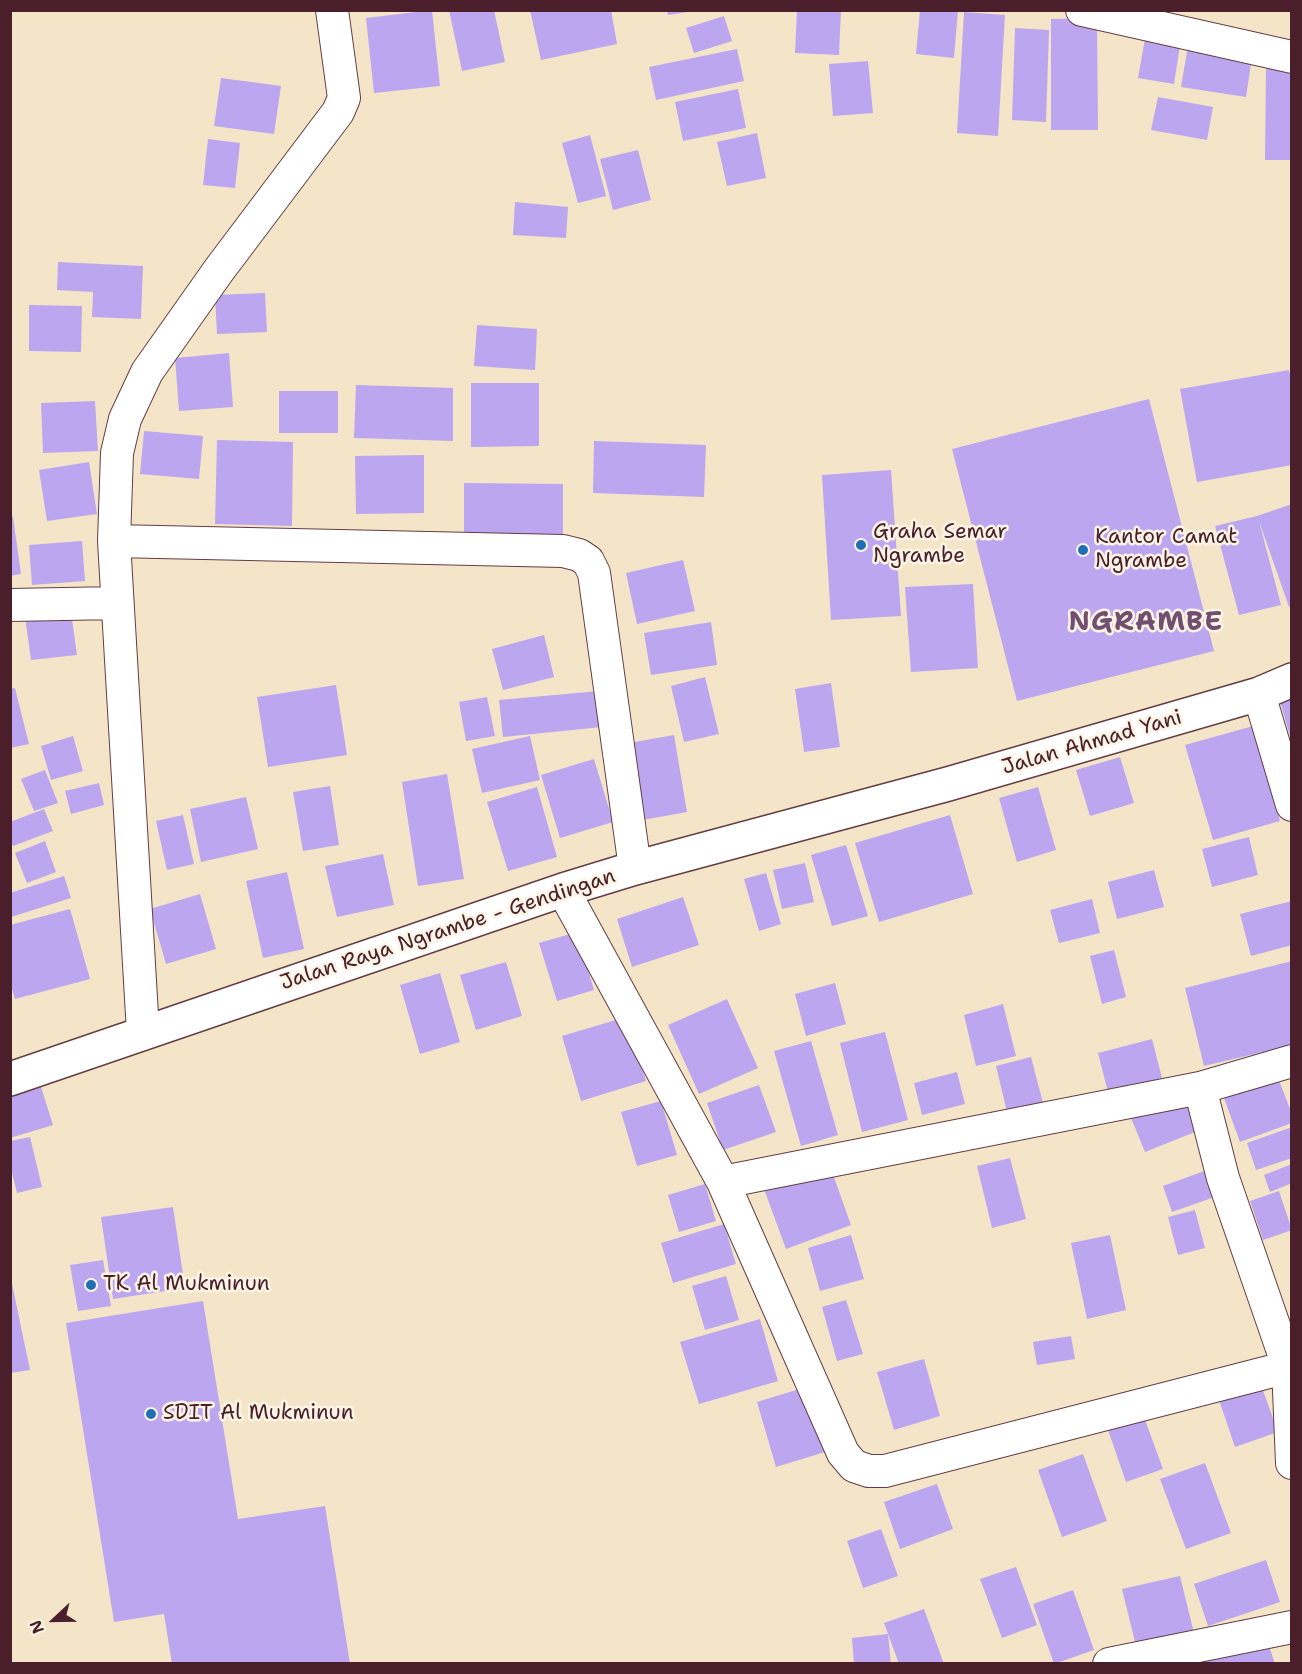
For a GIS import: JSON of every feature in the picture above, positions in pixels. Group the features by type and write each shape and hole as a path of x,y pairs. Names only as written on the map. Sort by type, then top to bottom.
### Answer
{"main road":[{"name":"Jalan Ahmad Yani","path":"892,800 1259,694 1292,681"},
{"name":"Jalan Raya Ngrambe - Gendingan","path":"10,1079 562,890 635,868 892,800"}],"street":[{"path":"142,1032 114,541 117,453 125,419 147,372 219,270 338,112 344,98 332,10"},
{"path":"1082,10 1292,57"},
{"path":"114,541 563,551 579,555 588,561 594,573 635,868"},
{"path":"10,604 117,603"},
{"path":"1259,694 1292,805"},
{"path":"562,890 723,1182 843,1453 854,1466 868,1471 885,1472 1290,1366"},
{"path":"723,1182 1200,1088 1292,1061"},
{"path":"1200,1088 1223,1178 1290,1366 1292,1463"},
{"path":"1123,1662 1292,1627"}],"building":[{"path":"432,10 440,86 374,93 366,18"},
{"path":"449,10 494,10 505,62 462,71"},
{"path":"530,10 611,10 617,44 541,60"},
{"path":"667,10 688,10 688,12 668,15"},
{"path":"797,10 841,10 839,55 795,53"},
{"path":"920,10 958,10 954,58 916,54"},
{"path":"964,12 1005,15 998,136 957,133"},
{"path":"724,16 732,41 694,53 686,28"},
{"path":"1097,18 1098,130 1051,130 1051,19"},
{"path":"1015,28 1049,30 1046,122 1012,120"},
{"path":"1146,33 1181,39 1174,84 1138,78"},
{"path":"1189,40 1253,50 1246,97 1181,87"},
{"path":"737,49 744,81 656,100 649,67"},
{"path":"868,61 873,113 833,116 829,64"},
{"path":"1266,65 1292,65 1292,160 1265,160"},
{"path":"221,78 281,86 274,134 214,126"},
{"path":"738,89 746,128 683,141 675,102"},
{"path":"1158,97 1213,107 1207,140 1151,130"},
{"path":"757,133 766,178 727,186 717,142"},
{"path":"590,135 606,196 578,203 562,143"},
{"path":"208,139 240,143 235,188 203,185"},
{"path":"638,150 651,200 613,210 600,159"},
{"path":"515,202 568,207 566,238 513,235"},
{"path":"58,262 143,266 141,319 92,317 93,292 57,290"},
{"path":"265,293 267,332 217,334 215,295"},
{"path":"29,305 82,306 81,352 29,351"},
{"path":"477,325 537,329 535,370 474,366"},
{"path":"229,353 233,407 179,411 175,358"},
{"path":"1289,370 1292,384 1292,465 1197,482 1180,389"},
{"path":"471,383 539,383 539,446 471,447"},
{"path":"356,385 453,388 453,441 354,438"},
{"path":"279,391 338,391 338,433 279,433"},
{"name":"Kantor Camat Ngrambe","path":"1149,399 1214,651 1017,701 952,449"},
{"path":"95,401 98,451 43,453 41,403"},
{"path":"144,431 203,436 199,479 140,474"},
{"path":"217,440 293,442 292,526 215,524"},
{"path":"594,441 706,445 704,497 593,493"},
{"path":"424,455 424,513 356,514 355,456"},
{"path":"89,462 97,514 47,521 39,470"},
{"name":"Graha Semar Ngrambe","path":"891,470 901,616 831,620 822,475"},
{"path":"464,483 563,484 563,536 464,535"},
{"path":"1292,504 1292,606 1289,607 1259,521 1281,605 1239,615 1215,526 1257,516"},
{"path":"10,517 13,517 21,574 10,576"},
{"path":"82,541 85,581 32,585 29,545"},
{"path":"683,560 695,611 637,624 626,573"},
{"path":"973,584 978,668 911,672 905,587"},
{"path":"71,612 77,655 31,660 25,617"},
{"path":"711,622 717,665 651,675 644,633"},
{"path":"544,635 554,677 503,690 492,649"},
{"path":"705,677 719,734 684,742 671,686"},
{"path":"831,683 840,747 804,752 795,689"},
{"path":"336,685 347,755 268,767 257,697"},
{"path":"15,688 29,744 10,748 10,689"},
{"path":"599,691 602,727 503,737 499,700"},
{"path":"487,697 495,736 466,741 459,702"},
{"path":"1292,698 1292,740 1291,740 1280,701"},
{"path":"1253,726 1280,821 1213,840 1185,745"},
{"path":"674,735 687,812 637,821 623,744"},
{"path":"73,736 83,771 51,780 41,746"},
{"path":"530,736 540,780 482,793 472,749"},
{"path":"1120,757 1134,803 1090,816 1076,770"},
{"path":"594,759 613,822 560,838 541,775"},
{"path":"45,770 58,803 34,811 21,779"},
{"path":"447,774 464,879 418,886 402,782"},
{"path":"99,783 104,805 71,814 65,791"},
{"path":"330,786 339,845 303,851 293,792"},
{"path":"537,787 557,857 508,871 487,802"},
{"path":"1038,787 1056,850 1017,862 999,798"},
{"path":"246,797 258,849 201,862 190,809"},
{"path":"44,809 53,831 13,846 10,840 10,822"},
{"path":"183,815 194,864 167,870 156,821"},
{"path":"950,815 973,894 879,922 855,843"},
{"path":"1249,837 1258,875 1212,887 1202,849"},
{"path":"45,841 56,872 27,883 15,853"},
{"path":"846,845 868,916 832,926 811,855"},
{"path":"383,854 394,905 337,917 325,866"},
{"path":"805,863 814,902 782,909 773,870"},
{"path":"1154,870 1164,907 1117,919 1108,882"},
{"path":"287,872 304,949 263,958 246,881"},
{"path":"766,873 781,924 759,931 744,879"},
{"path":"64,876 71,898 11,917 10,893"},
{"path":"200,894 216,949 166,964 150,909"},
{"path":"683,897 699,945 632,967 617,919"},
{"path":"1092,899 1100,933 1059,943 1050,910"},
{"path":"1292,901 1292,945 1251,956 1240,914"},
{"path":"70,909 90,979 15,999 10,982 10,925"},
{"path":"577,932 594,990 557,1001 539,943"},
{"path":"1114,950 1126,997 1102,1004 1090,956"},
{"path":"1292,961 1292,1045 1204,1066 1185,988"},
{"path":"506,962 522,1016 476,1030 460,975"},
{"path":"440,973 460,1042 420,1054 400,985"},
{"path":"835,983 846,1024 806,1036 795,994"},
{"path":"727,999 758,1068 699,1094 668,1025"},
{"path":"1003,1004 1016,1056 976,1066 964,1015"},
{"path":"626,1017 646,1081 581,1101 562,1036"},
{"path":"885,1032 908,1120 862,1132 840,1043"},
{"path":"1152,1039 1163,1082 1109,1096 1098,1053"},
{"path":"811,1041 838,1135 801,1146 774,1051"},
{"path":"1031,1057 1043,1103 1007,1112 996,1066"},
{"path":"1275,1070 1292,1114 1292,1123 1240,1142 1221,1090"},
{"path":"957,1072 965,1104 922,1115 914,1083"},
{"path":"40,1084 53,1125 10,1138 10,1093"},
{"path":"759,1085 776,1132 723,1150 707,1103"},
{"path":"1186,1096 1200,1130 1145,1152 1131,1118"},
{"path":"661,1101 677,1155 637,1166 621,1112"},
{"path":"1292,1127 1292,1158 1256,1170 1247,1143"},
{"path":"30,1137 42,1187 17,1193 10,1164 10,1141"},
{"path":"1010,1158 1026,1219 992,1228 977,1166"},
{"path":"1292,1164 1292,1183 1270,1192 1264,1175"},
{"path":"830,1166 851,1225 786,1249 764,1189"},
{"path":"1210,1169 1220,1195 1172,1212 1163,1186"},
{"path":"705,1184 716,1221 679,1232 668,1195"},
{"path":"1279,1191 1292,1230 1263,1240 1250,1201"},
{"path":"173,1207 185,1288 113,1299 101,1217"},
{"path":"1195,1210 1205,1248 1178,1255 1168,1217"},
{"path":"724,1224 736,1264 673,1283 661,1243"},
{"path":"851,1235 864,1279 820,1291 808,1248"},
{"path":"1110,1235 1126,1310 1087,1319 1071,1243"},
{"name":"TK Al Mukminun","path":"103,1260 111,1306 78,1311 70,1265"},
{"path":"10,1274 30,1370 10,1373"},
{"path":"726,1276 739,1320 705,1330 692,1286"},
{"path":"846,1300 863,1354 837,1361 822,1307"},
{"name":"SDIT Al Mukminun","path":"203,1301 238,1519 325,1506 350,1664 172,1664 164,1614 114,1622 66,1323"},
{"path":"760,1319 778,1381 699,1404 680,1342"},
{"path":"1071,1336 1075,1359 1037,1365 1033,1342"},
{"path":"924,1359 940,1416 894,1430 877,1372"},
{"path":"1261,1385 1278,1432 1235,1447 1219,1400"},
{"path":"806,1387 825,1452 776,1467 757,1402"},
{"path":"1144,1417 1163,1469 1126,1482 1108,1430"},
{"path":"1083,1454 1107,1521 1062,1537 1038,1470"},
{"path":"1205,1463 1231,1533 1186,1549 1160,1479"},
{"path":"937,1484 953,1529 900,1549 884,1502"},
{"path":"881,1529 898,1576 863,1588 847,1541"},
{"path":"1266,1560 1280,1602 1208,1626 1194,1584"},
{"path":"1016,1567 1037,1625 1002,1638 980,1579"},
{"path":"1180,1576 1194,1633 1136,1646 1122,1589"},
{"path":"1073,1590 1094,1650 1054,1664 1033,1604"},
{"path":"924,1609 944,1664 899,1664 884,1623"},
{"path":"888,1634 891,1664 854,1664 852,1638"},
{"path":"1267,1640 1275,1664 1200,1664 1200,1663"}],"place":[{"name":"Graha Semar Ngrambe","path":"861,545"},
{"name":"Kantor Camat Ngrambe","path":"1083,550"},
{"name":"TK Al Mukminun","path":"91,1285"},
{"name":"SDIT Al Mukminun","path":"151,1414"}],"district":[{"name":"NGRAMBE","path":"1146,623"}]}
